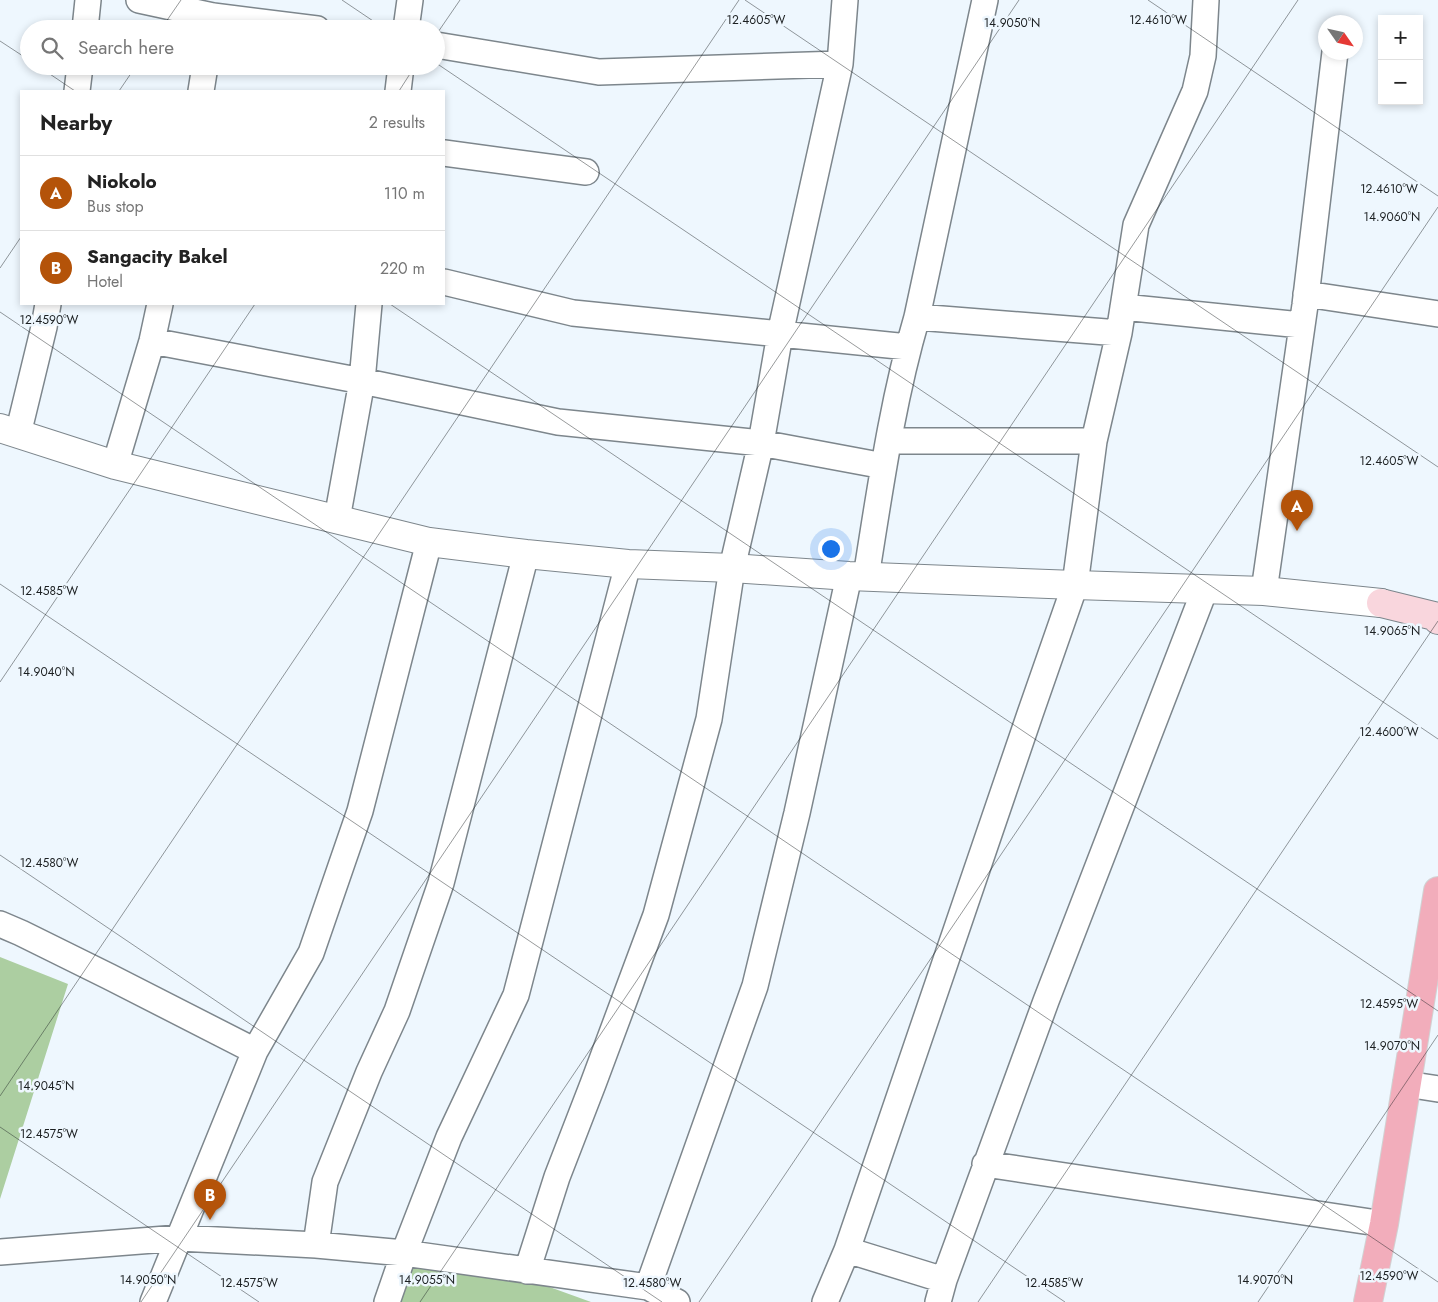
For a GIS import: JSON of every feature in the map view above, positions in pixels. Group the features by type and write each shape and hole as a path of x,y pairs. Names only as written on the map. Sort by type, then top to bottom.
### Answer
{"main road":[{"path":"1381,603 1428,600 1438,597"},
{"path":"1381,603 1434,616 1438,620"},
{"path":"1368,1302 1384,1224 1438,891"}],"street":[{"path":"86,20 88,0"},
{"path":"139,0 214,15 251,20"},
{"path":"407,20 410,0"},
{"path":"527,1271 557,1177 656,915 709,719 732,568 761,443 780,334 840,64 845,0"},
{"path":"648,1287 755,986 884,466 908,347 917,317 985,0"},
{"path":"824,1302 847,1250 1076,585 1094,441 1119,333 1136,225 1195,91 1203,56 1206,0"},
{"path":"445,46 599,72 840,64"},
{"path":"1264,590 1306,294 1335,60"},
{"path":"77,90 79,75"},
{"path":"201,90 204,75"},
{"path":"398,90 400,75"},
{"path":"445,154 586,172"},
{"path":"445,282 573,313 908,347"},
{"path":"1306,294 1438,314"},
{"path":"48,305 44,327 9,431 115,465 429,542 628,564 732,568 858,577 1264,590 1381,603"},
{"path":"115,465 152,341 160,305"},
{"path":"337,519 362,381 369,305"},
{"path":"1123,306 1301,325"},
{"path":"917,317 1119,333"},
{"path":"152,341 362,381 558,422 761,443 884,466"},
{"path":"889,441 1094,441"},
{"path":"153,1302 255,1050 310,953 357,820 429,542"},
{"path":"316,1245 325,1182 368,1072 397,1011 441,883 526,554"},
{"path":"387,1302 449,1138 516,995 628,564"},
{"path":"847,1250 941,1291 985,1164 1049,992 1206,589"},
{"path":"0,924 255,1050"},
{"path":"1406,1084 1438,1089"},
{"path":"985,1164 1384,1224"},
{"path":"0,1252 179,1238 316,1245 404,1253 648,1287 677,1302"}],"green space":[{"path":"0,957 68,984 0,1199"},
{"path":"447,1250 591,1302 373,1302 379,1284"}],"place":[{"name":"Niokolo","path":"1297,531"},
{"name":"Sangacity Bakel","path":"210,1220"}]}
